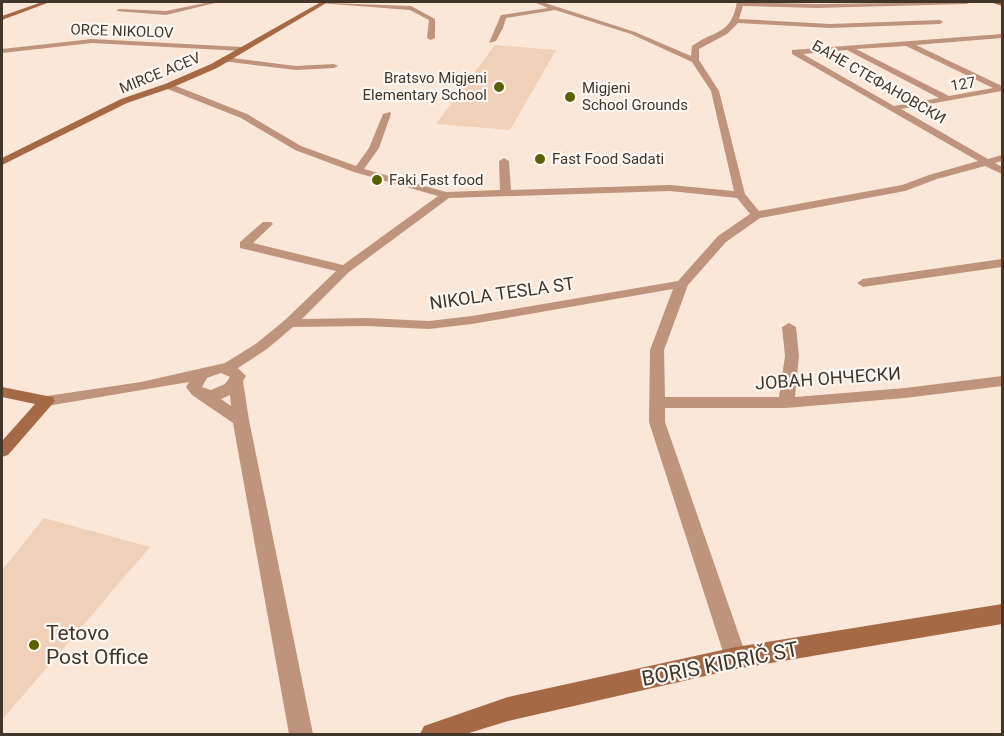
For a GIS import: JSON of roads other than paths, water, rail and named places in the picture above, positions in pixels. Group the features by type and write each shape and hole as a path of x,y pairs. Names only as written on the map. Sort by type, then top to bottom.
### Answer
{"street":[{"path":"2,18 46,2"},
{"path":"119,10 166,13 216,2"},
{"path":"309,2 411,8 432,19 431,38"},
{"name":"MIRCE ACEV","path":"2,162 124,101 168,86 225,59 324,2"},
{"path":"537,2 633,33 695,60"},
{"path":"740,5 817,6 967,2"},
{"path":"995,2 1002,4"},
{"path":"740,5 830,13"},
{"path":"740,5 734,21 723,35 695,48 695,60 715,91 740,195 756,215"},
{"path":"492,41 500,28 503,16 554,9"},
{"path":"734,21 830,26 940,22"},
{"path":"991,36 1002,41"},
{"name":"БАНЕ СТЕФАНОВСКИ","path":"1002,36 795,52 1002,171"},
{"name":"ORCE NIKOLOV","path":"2,51 92,41 242,49"},
{"name":"127","path":"895,108 1002,89 907,43"},
{"path":"846,47 950,100"},
{"path":"225,59 296,68 334,66"},
{"path":"168,86 244,116 298,148 358,170 446,195 670,188 740,195"},
{"path":"358,170 374,148 387,114"},
{"path":"736,658 657,422 657,350 682,284 722,239 756,215 904,188 1002,158"},
{"path":"504,161 506,193"},
{"path":"3,395 47,401 141,387 201,375 209,370 228,368 262,346 290,323 345,269 446,195"},
{"path":"267,224 244,245 345,269"},
{"path":"863,283 1002,263"},
{"name":"NIKOLA TESLA ST","path":"290,323 366,322 429,325 472,321 682,284"},
{"path":"786,403 792,356 789,327"},
{"path":"228,368 238,376 236,382 241,420 301,735"},
{"path":"201,375 194,387 241,420"},
{"name":"ЈОВАН ОНЧЕСКИ","path":"656,402 786,403 905,393 1002,381"},
{"path":"141,387 223,393 236,382"},
{"path":"2,451 47,401"},
{"name":"BORIS KIDRIČ ST","path":"438,733 508,709 736,658 1002,615"}],"place":[{"name":"Bratsvo Migjeni Elementary School","path":"499,87"},
{"name":"Migjeni School Grounds","path":"570,97"},
{"name":"Fast Food Sadati","path":"540,159"},
{"name":"Faki Fast food","path":"377,180"},
{"name":"Tetovo Post Office","path":"34,645"}]}
